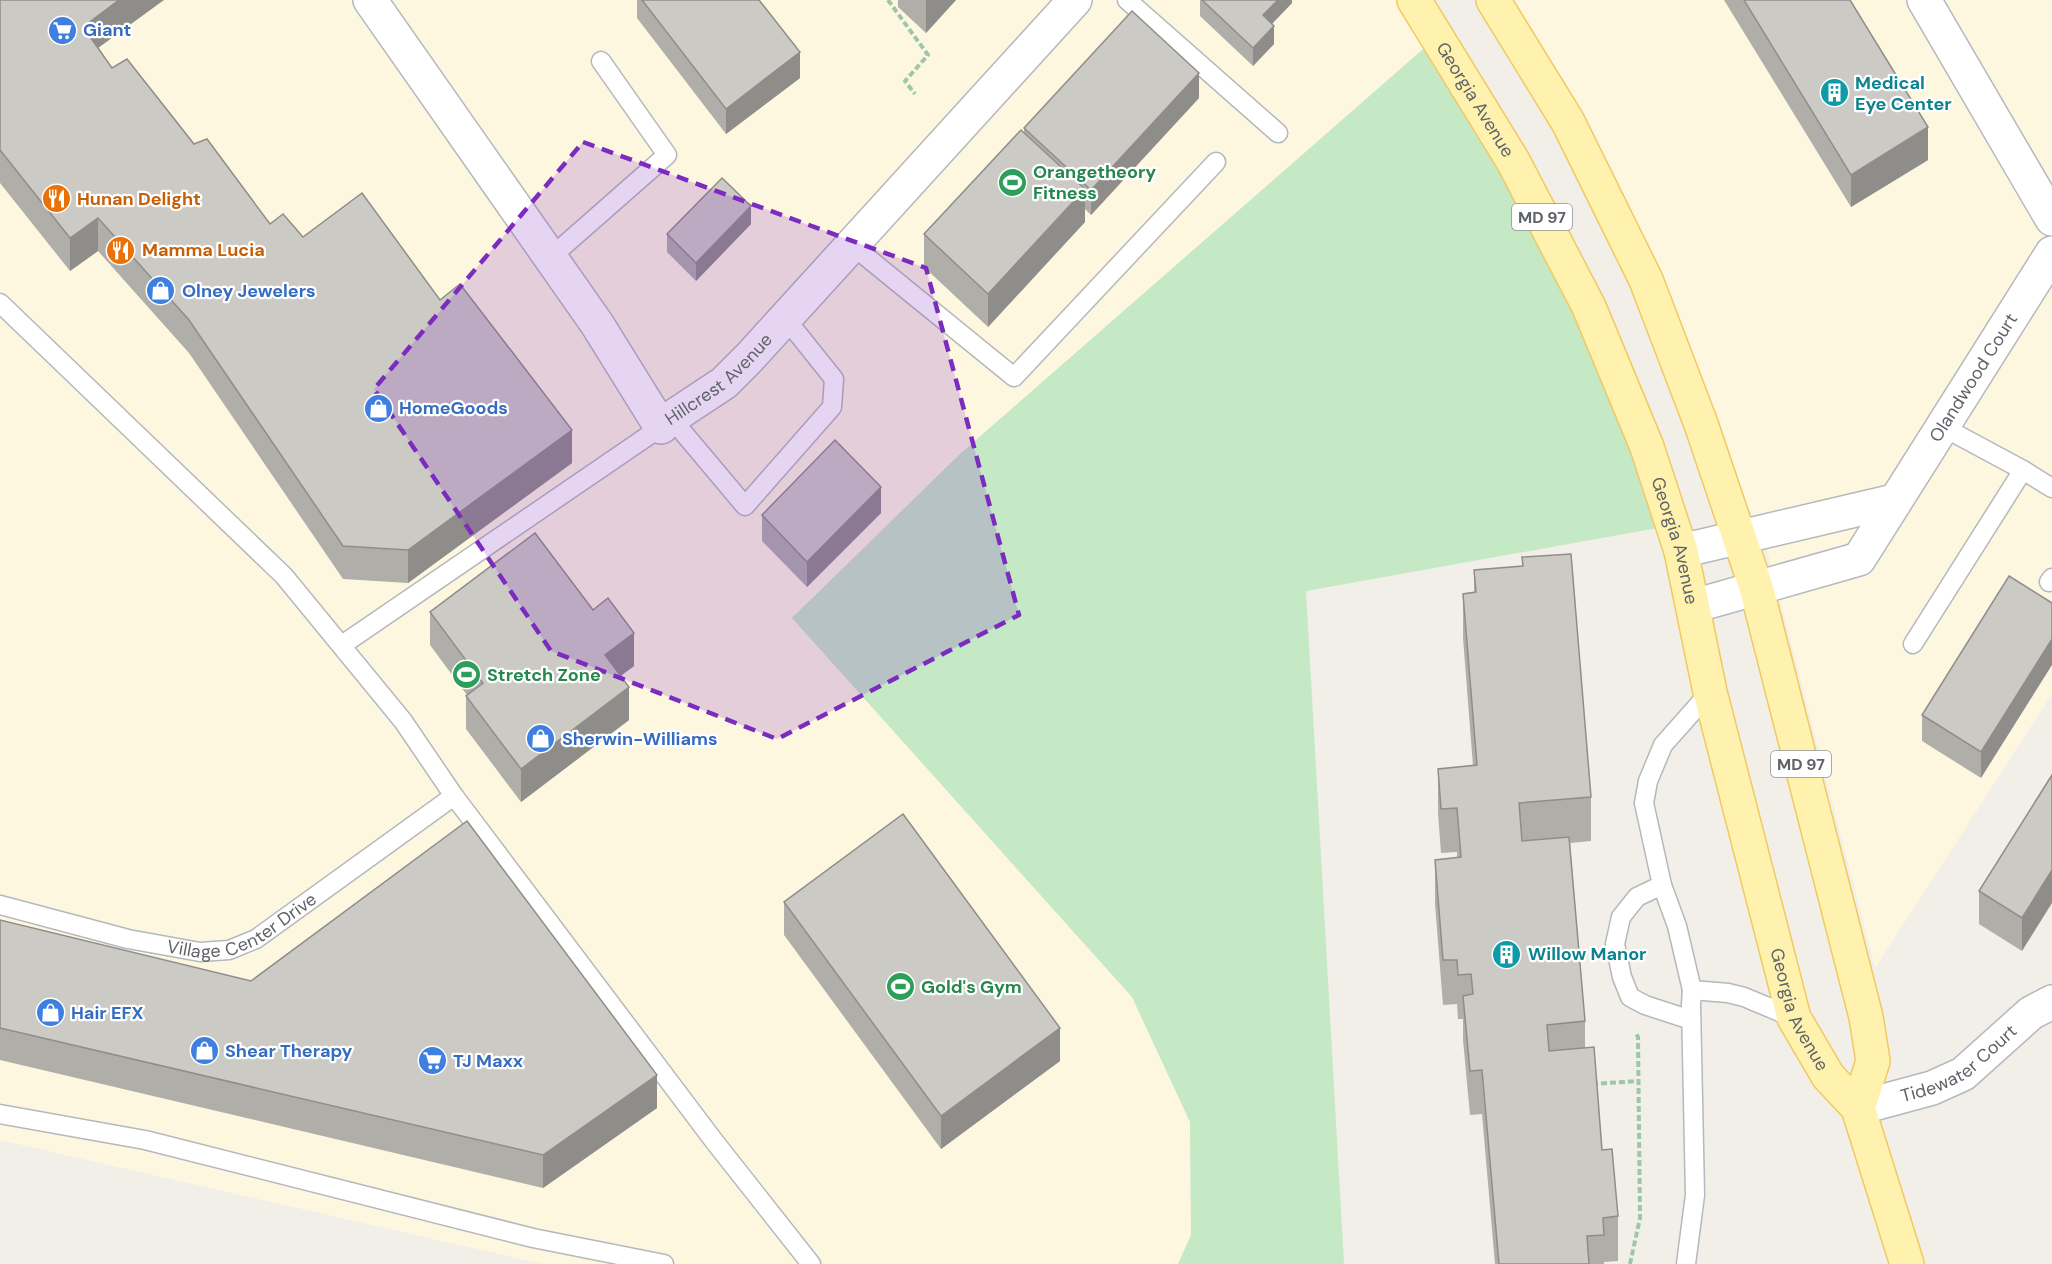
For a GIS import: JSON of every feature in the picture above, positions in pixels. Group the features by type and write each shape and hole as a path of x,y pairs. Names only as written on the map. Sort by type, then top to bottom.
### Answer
{"main road":[{"name":"Georgia Avenue","path":"1414,0 1513,161 1589,307 1647,447 1681,551 1710,692 1794,1018 1828,1076 1858,1108 1907,1264"},
{"name":"MD 97","path":"1493,0 1568,122 1641,270 1701,424 1740,537 1756,587 1866,1017 1873,1061 1858,1108"}],"street":[{"name":"Hillcrest Avenue","path":"370,0 666,423 724,383 786,319 1075,0"},
{"path":"1924,0 2052,219"},
{"name":"Olandwood Court","path":"1694,606 1859,559 2052,253"},
{"path":"1681,551 1894,501"},
{"name":"Tidewater Court","path":"1858,1108 1932,1088 1963,1074 2031,1013 2052,1002"}],"lane":[{"path":"1127,0 1278,133"},
{"path":"551,257 668,155 601,61"},
{"path":"853,246 1014,376 1216,162"},
{"path":"0,303 284,576 403,721 454,796 714,1141 811,1264"},
{"path":"342,645 666,423 745,506 832,407 834,379 786,319"},
{"path":"1942,427 2052,488"},
{"path":"1913,644 2023,470"},
{"path":"1686,1264 1695,1195 1692,990 1677,926 1662,885 1644,803 1648,781 1663,745 1710,692"},
{"name":"Village Center Drive","path":"0,905 128,939 200,952 228,950 256,939 454,796"},
{"path":"1662,885 1637,897 1621,917 1615,944 1622,977 1630,997 1645,1005 1691,1020"},
{"path":"1692,990 1728,993 1744,997 1794,1018"},
{"path":"0,1114 145,1140 533,1238 664,1264"}],"path":[{"path":"888,0 928,55 905,81 915,94"},
{"path":"1582,1084 1639,1081"}],"highlighted area":[{"path":"583,142 926,268 1019,615 777,739 551,651 374,389"}],"shaded area":[{"path":"0,0 1414,0 1438,36 960,454 792,618 1132,997 1190,1122 1191,1235 1178,1264 543,1264 0,1140"},
{"path":"1493,0 2052,0 2052,694 1875,968 1763,534 1701,424"}],"green space":[{"path":"1438,36 1513,161 1674,525 1306,591 1344,1264 1178,1264 1191,1235 1190,1122 1132,997 792,618 960,454"}],"building":[{"path":"0,0 119,0 83,27 112,68 127,59 194,144 207,139 270,224 283,214 303,237 362,193 440,300 460,284 572,430 408,550 343,546 189,320 98,218 70,238 0,150"},
{"path":"642,0 759,0 800,52 726,109"},
{"path":"1202,0 1278,0 1263,15 1274,26 1253,48"},
{"name":"Medical Eye Center","path":"1744,0 1850,0 1928,127 1851,175"},
{"path":"1132,11 1199,73 1091,190 1024,128"},
{"path":"1021,130 1085,189 988,294 924,234"},
{"path":"722,178 751,206 696,263 667,234"},
{"path":"835,440 881,487 807,562 762,515"},
{"path":"535,533 593,610 608,598 634,633 605,655 629,687 521,769 466,696 483,683 430,612"},
{"name":"Willow Manor","path":"1571,554 1591,797 1519,803 1522,841 1569,837 1585,1021 1547,1025 1549,1051 1594,1047 1602,1150 1612,1149 1618,1216 1603,1218 1604,1235 1587,1236 1589,1264 1499,1264 1482,1070 1470,1071 1463,996 1473,994 1471,974 1458,975 1457,960 1443,960 1435,860 1461,857 1457,808 1441,809 1438,769 1477,765 1463,594 1476,592 1474,570 1523,566 1522,557"},
{"path":"2009,576 2052,603 2052,639 1981,752 1922,715"},
{"path":"2052,775 2052,870 2022,918 1979,891"},
{"path":"903,814 1060,1028 941,1116 784,902"},
{"name":"TJ Maxx","path":"467,821 657,1075 543,1155 0,1028 0,920 251,981"}],"place":[{"name":"Giant","path":"62,30"},
{"name":"Medical Eye Center","path":"1834,93"},
{"name":"Orangetheory Fitness","path":"1012,182"},
{"name":"Hunan Delight","path":"56,199"},
{"name":"Mamma Lucia","path":"121,250"},
{"name":"Olney Jewelers","path":"161,291"},
{"name":"HomeGoods","path":"378,408"},
{"name":"Stretch Zone","path":"466,675"},
{"name":"Sherwin-Williams","path":"541,739"},
{"name":"Willow Manor","path":"1507,954"},
{"name":"Gold's Gym","path":"900,987"},
{"name":"Hair EFX","path":"50,1013"},
{"name":"Shear Therapy","path":"204,1051"},
{"name":"TJ Maxx","path":"432,1061"}]}
